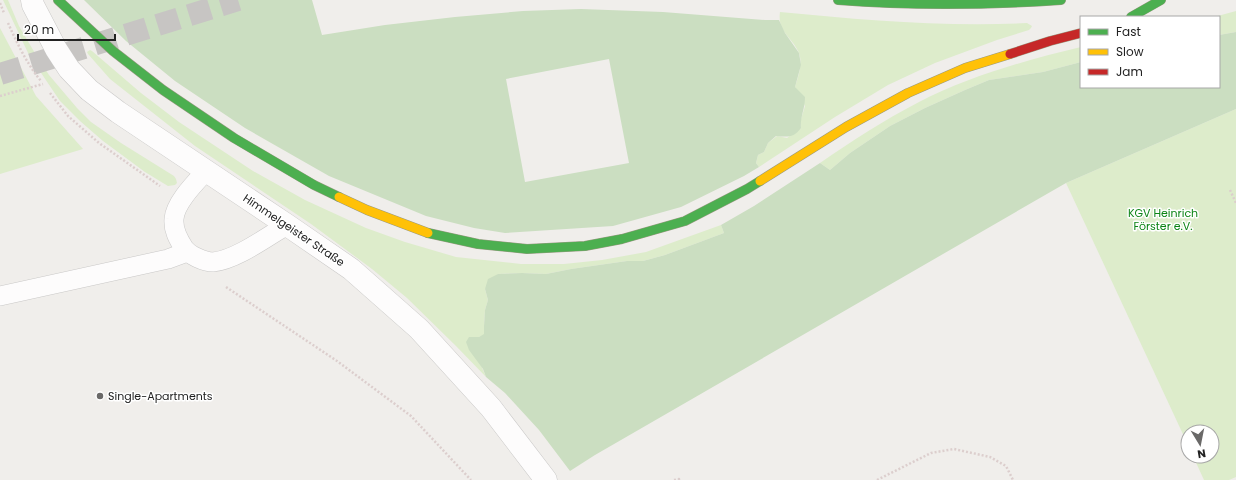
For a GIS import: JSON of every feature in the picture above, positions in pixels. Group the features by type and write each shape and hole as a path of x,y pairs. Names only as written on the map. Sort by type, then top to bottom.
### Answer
{"main road":[{"path":"58,0 113,51 163,90 234,138 314,184 367,210 428,233 478,244 527,249 585,246 622,239 685,220 747,189 846,127 908,93 965,68 1050,41 1080,33"},
{"path":"838,0 874,3 1000,4 1061,0"},
{"path":"1133,16 1161,0"}],"street":[{"name":"Himmelgeister Straße","path":"32,0 33,5 56,49 69,69 89,90 118,112 351,269 419,329 491,408 546,480"}],"lane":[{"path":"206,171 185,196 175,212 174,228 178,239 187,252 201,259 212,262 226,259 240,253 287,225"},
{"path":"0,296 168,259 187,252"}],"path":[{"path":"0,96 43,84"},
{"path":"160,192 161,186 185,196"},
{"path":"1230,190 1236,203"},
{"path":"222,284 337,361 411,416 470,480"},
{"path":"877,480 931,453 954,449 990,457 1006,466 1013,480"},
{"path":"674,480 679,480"}],"green space":[{"path":"3,0 8,0 19,26 49,75 77,108 91,122 121,143 174,176 177,183 175,185 168,186 145,172 103,141 60,101 29,55"},
{"path":"84,0 312,0 322,35 385,25 455,17 523,11 581,9 663,12 779,20 785,33 799,53 801,65 795,87 805,97 805,101 801,128 796,134 787,137 776,136 768,143 764,152 758,155 756,163 759,167 681,207 613,226 505,233 474,228 426,216 329,176 245,128 175,81 126,41","holes":["609,59 629,163 525,182 506,79"]},
{"path":"1236,11 1236,32 1220,35 1220,16 1218,16"},
{"path":"780,12 904,22 965,24 1027,23 1032,26 1029,30 935,63 888,85 835,117 759,167 756,163 758,155 764,152 768,143 777,136 787,138 801,128 801,119 805,106 795,87 799,75 799,53 783,30"},
{"path":"0,28 36,96 83,149 0,174"},
{"path":"1236,32 1236,109 1066,183 595,455 570,471 539,430 505,393 486,377 483,369 469,350 466,342 469,337 479,337 484,334 485,310 488,300 485,289 488,279 498,274 546,274 627,261 643,261 665,255 724,233 721,225 754,206 820,163 830,170 850,153 890,126 925,108 989,80 1043,72 1080,62 1080,88 1220,88 1220,35"},
{"path":"1080,47 1080,62 1043,72 989,80 925,108 890,126 850,153 830,170 820,163 881,123 919,102 958,84 1040,57"},
{"path":"90,50 141,93 179,122 253,171 305,200 366,228 405,242 456,257 521,264 564,264 602,260 646,252 721,225 724,233 665,255 643,261 627,261 546,274 498,274 485,289 488,300 485,310 484,335 479,337 469,337 486,377 407,298 372,269 311,224 195,146 110,79 88,54 87,52"},
{"name":"KGV Heinrich Förster e.V.","path":"1236,109 1236,477 1229,480 1204,480 1197,464 1220,464 1220,424 1180,424 1180,428 1066,183"}],"tunnel":[{"path":"0,74 238,0"}],"traffic: fast":[{"path":"58,0 113,51 163,90 234,138 314,185 339,197"},
{"path":"838,0 950,4 1061,0"},
{"path":"1133,16 1161,0"},
{"path":"428,233 478,244 527,249 585,246 622,239 685,221 760,181"}],"traffic: slow":[{"path":"760,181 846,127 908,93 965,68 1010,54"},
{"path":"339,197 367,210 428,233"}],"traffic: jam":[{"path":"1010,54 1080,33"}],"place":[{"name":"Single-Apartments","path":"100,396"}]}
